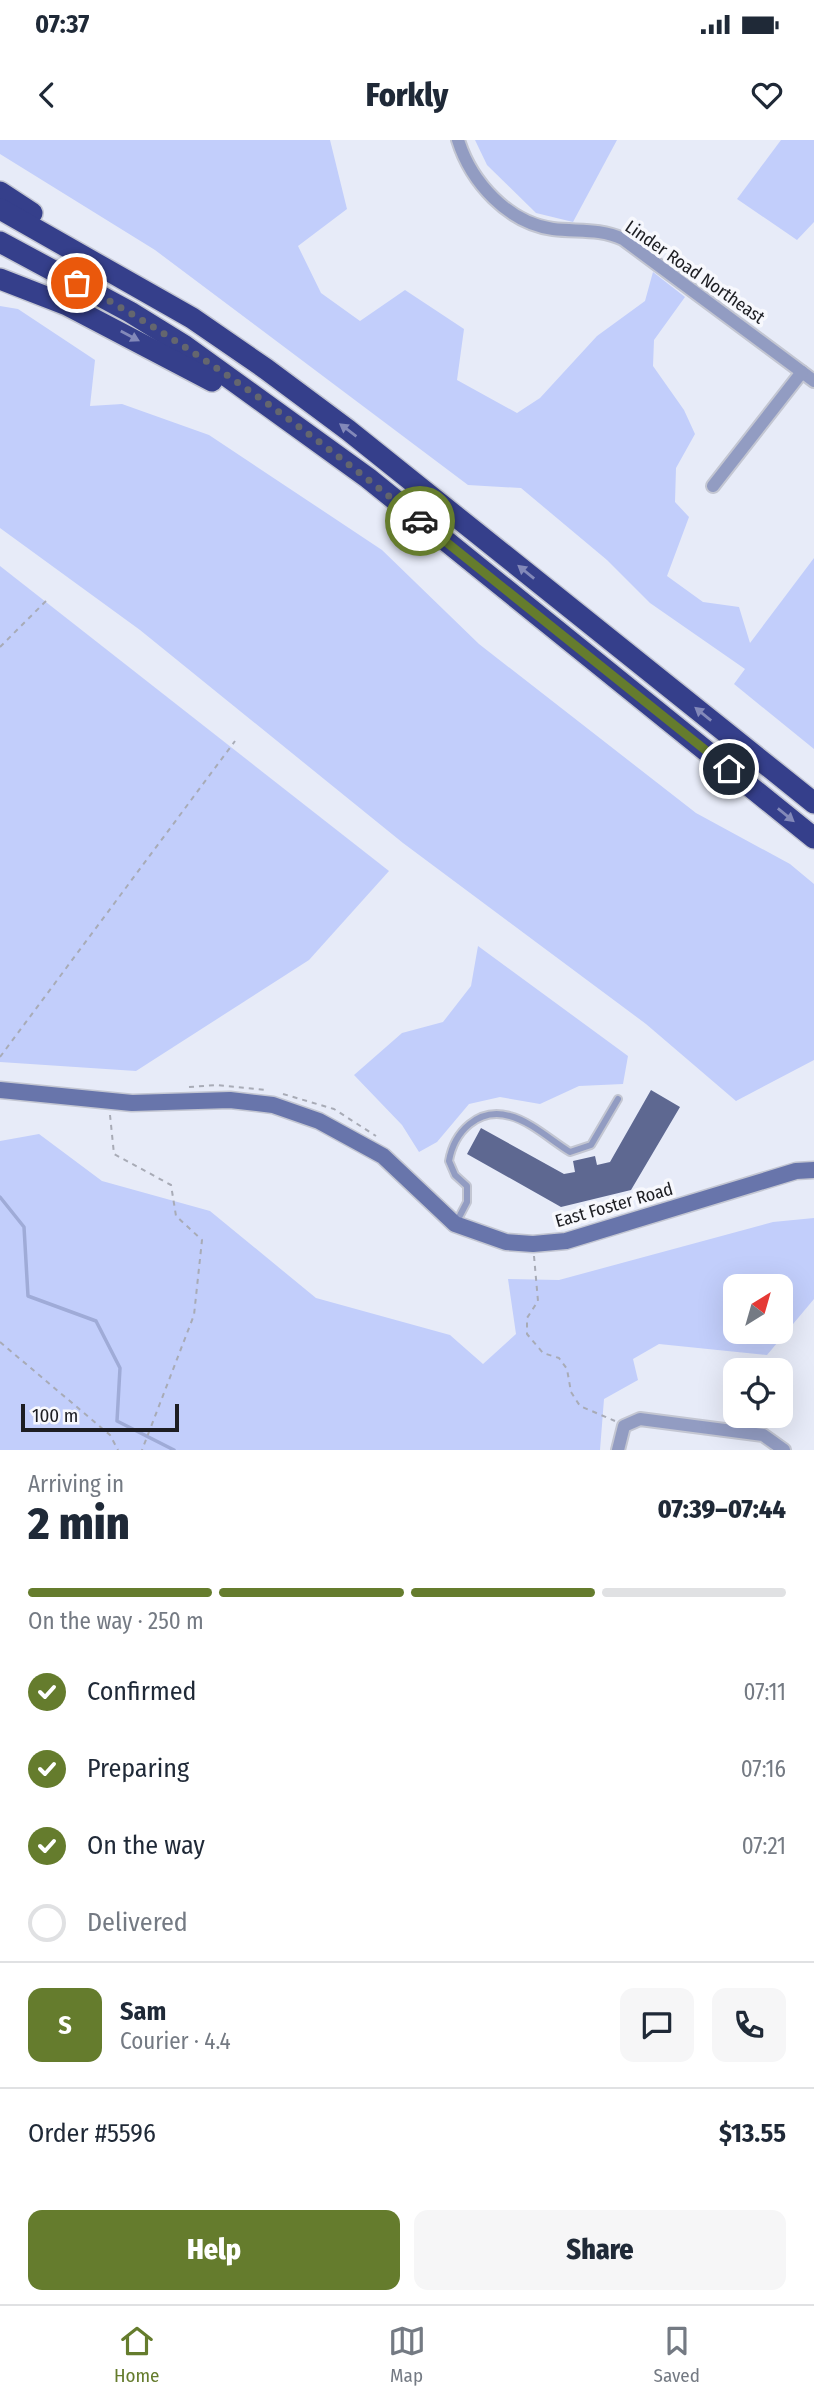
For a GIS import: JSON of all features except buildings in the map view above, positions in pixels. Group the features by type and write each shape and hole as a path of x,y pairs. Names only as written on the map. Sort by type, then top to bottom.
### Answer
{"highway":[{"path":"0,192 192,318 348,429 814,803"},
{"path":"0,209 192,318"},
{"path":"0,242 130,312 185,346 368,478 814,838"},
{"path":"0,279 68,305 190,367 368,478"}],"street":[{"name":"Linder Road Northeast","path":"458,140 470,170 507,209 524,220 549,229 601,231 623,239 814,381"},
{"path":"713,486 802,372"},
{"name":"East Foster Road","path":"0,1090 109,1102 158,1104 230,1100 273,1105 318,1121 383,1156 440,1214 455,1224 506,1242 533,1244 566,1241 796,1171 814,1170"},
{"path":"618,1450 620,1432 626,1424 640,1419 763,1435 785,1450"}],"lane":[{"path":"455,1224 467,1202 467,1186 455,1175 449,1161 458,1135 471,1121 492,1114 511,1116 570,1152 591,1145 618,1099"}],"path":[{"path":"0,647 49,598"},
{"path":"0,1058 235,741"},
{"path":"181,1088 216,1085 253,1087 294,1096 334,1109 379,1139"},
{"path":"109,1102 114,1154 170,1185 176,1216 202,1240 194,1315 142,1450"},
{"path":"533,1244 538,1301 527,1318 527,1334 543,1353 559,1359 567,1368 571,1392 580,1406 594,1415 626,1424"},
{"path":"0,1342 110,1435 118,1450"}],"shaded area":[{"path":"0,140 330,140 347,209 298,246 321,293 360,321 405,290 464,329 457,380 517,413 540,398 597,336 645,301 653,272 685,297 654,340 653,366 684,410 695,434 676,468 675,502 689,517 667,576 703,602 739,607 750,643 814,558 814,749 734,684 745,669 650,603 607,560 521,488 468,485 155,250 0,154"},
{"path":"475,140 617,140 573,222 536,213 487,165"},
{"path":"781,140 814,140 814,222 797,240 737,199"},
{"path":"0,306 18,309 95,360 90,406 122,404 209,435 382,550 479,644 696,813 790,864 814,884 814,1060 736,1101 646,1024 403,843 140,630 0,528"},
{"path":"0,566 389,871 309,960 136,1071 0,1062"},
{"path":"478,946 628,1056 623,1084 579,1086 540,1104 500,1097 469,1104 437,1142 419,1152 402,1125 354,1075 402,1033 443,1022 471,986"},
{"path":"39,1134 102,1181 210,1211 316,1298 450,1335 483,1364 516,1334 508,1279 559,1280 773,1222 814,1218 814,1299 793,1324 793,1274 723,1274 723,1344 776,1344 767,1355 659,1344 633,1359 638,1380 604,1399 600,1450 0,1450 0,1141"}],"waterway":[{"path":"0,1197 24,1227 28,1296 96,1321 120,1368 117,1421 174,1450"}],"way so far":[{"path":"77,283 185,346 368,478 420,521"}],"route":[{"path":"420,521 729,769"}]}
